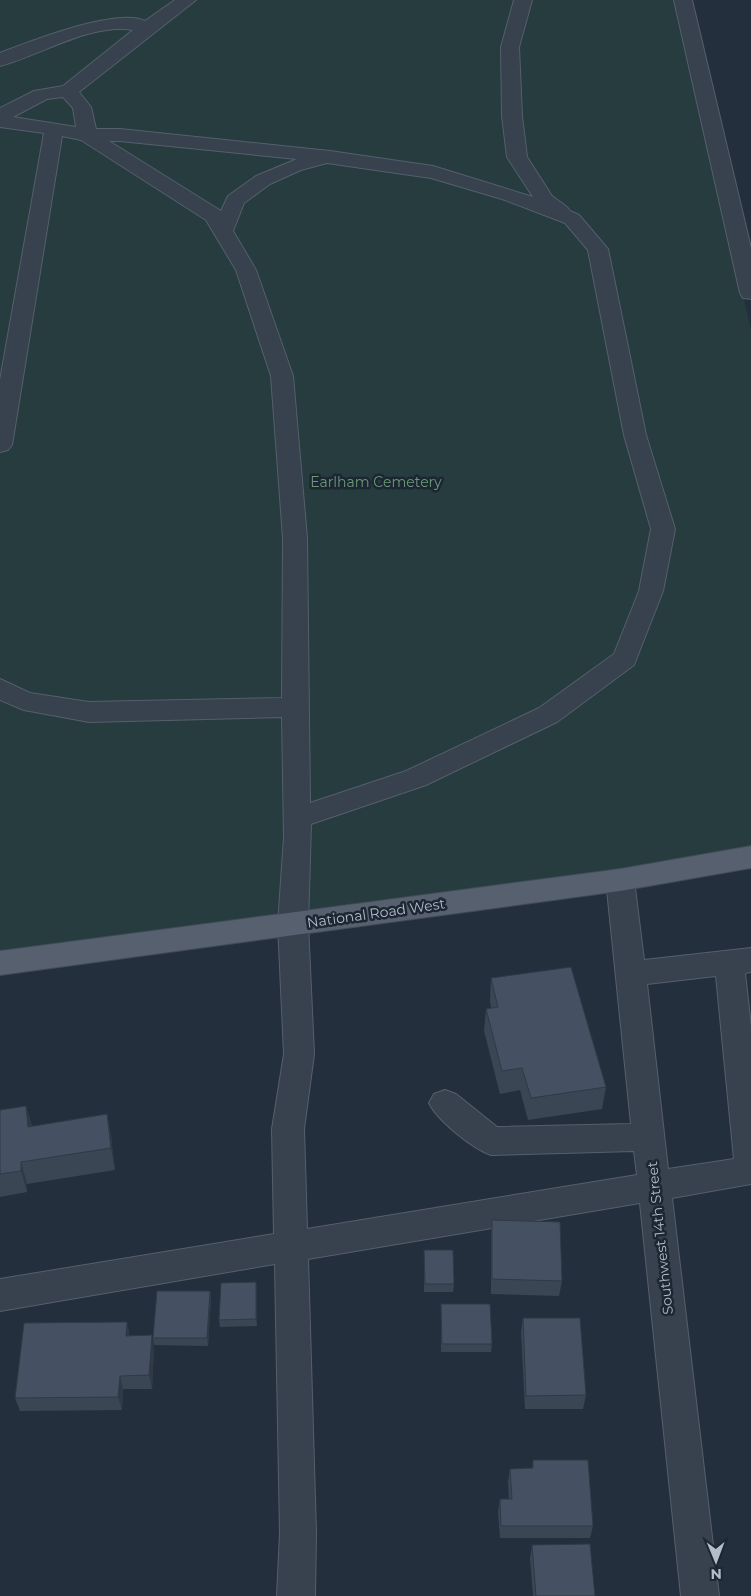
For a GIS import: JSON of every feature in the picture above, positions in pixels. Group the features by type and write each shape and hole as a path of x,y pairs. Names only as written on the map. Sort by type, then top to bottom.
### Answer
{"main road":[{"name":"National Road West","path":"0,964 620,880 751,858"}],"street":[{"path":"0,116 40,95 56,91 68,91 143,31 187,0"},
{"path":"297,818 416,778 539,719 625,659 651,591 663,529 635,435 598,249 572,220 545,200 517,157 512,116 510,47 523,0"},
{"path":"683,0 751,293"},
{"path":"0,60 26,49 93,29 124,23 138,24 143,31"},
{"path":"68,91 82,107 88,135 214,216 246,270 282,376 295,538 297,818 293,924 299,1054 288,1129 298,1533 296,1596"},
{"path":"0,121 88,135 120,135 330,157 433,172 510,195 572,220"},
{"path":"0,445 54,129"},
{"path":"223,232 235,200 263,180 294,166 330,157"},
{"path":"0,688 24,701 89,712 295,707"},
{"name":"Southwest 14th Street","path":"620,880 700,1596"},
{"path":"0,1295 751,1169 740,962 631,974"},
{"path":"445,1103 491,1141 649,1137"}],"green space":[{"name":"Earlham Cemetery","path":"0,0 676,0 751,330 751,857 0,963"}],"building":[{"path":"571,967 606,1087 531,1098 522,1068 502,1071 486,1009 498,1007 491,978"},
{"path":"26,1106 28,1127 107,1114 111,1148 21,1162 21,1171 0,1174 0,1110"},
{"path":"492,1220 560,1222 562,1281 492,1279"},
{"path":"424,1250 453,1250 454,1284 425,1284"},
{"path":"256,1282 256,1319 219,1320 221,1283"},
{"path":"157,1291 210,1291 207,1338 153,1338"},
{"path":"441,1304 490,1304 492,1344 442,1344"},
{"path":"523,1318 580,1318 586,1395 526,1396"},
{"path":"127,1322 126,1336 152,1335 149,1375 120,1376 118,1397 15,1398 24,1323"},
{"path":"533,1460 588,1460 593,1526 501,1526 500,1499 512,1499 510,1469 533,1468"},
{"path":"590,1544 595,1596 536,1596 532,1545"}]}
